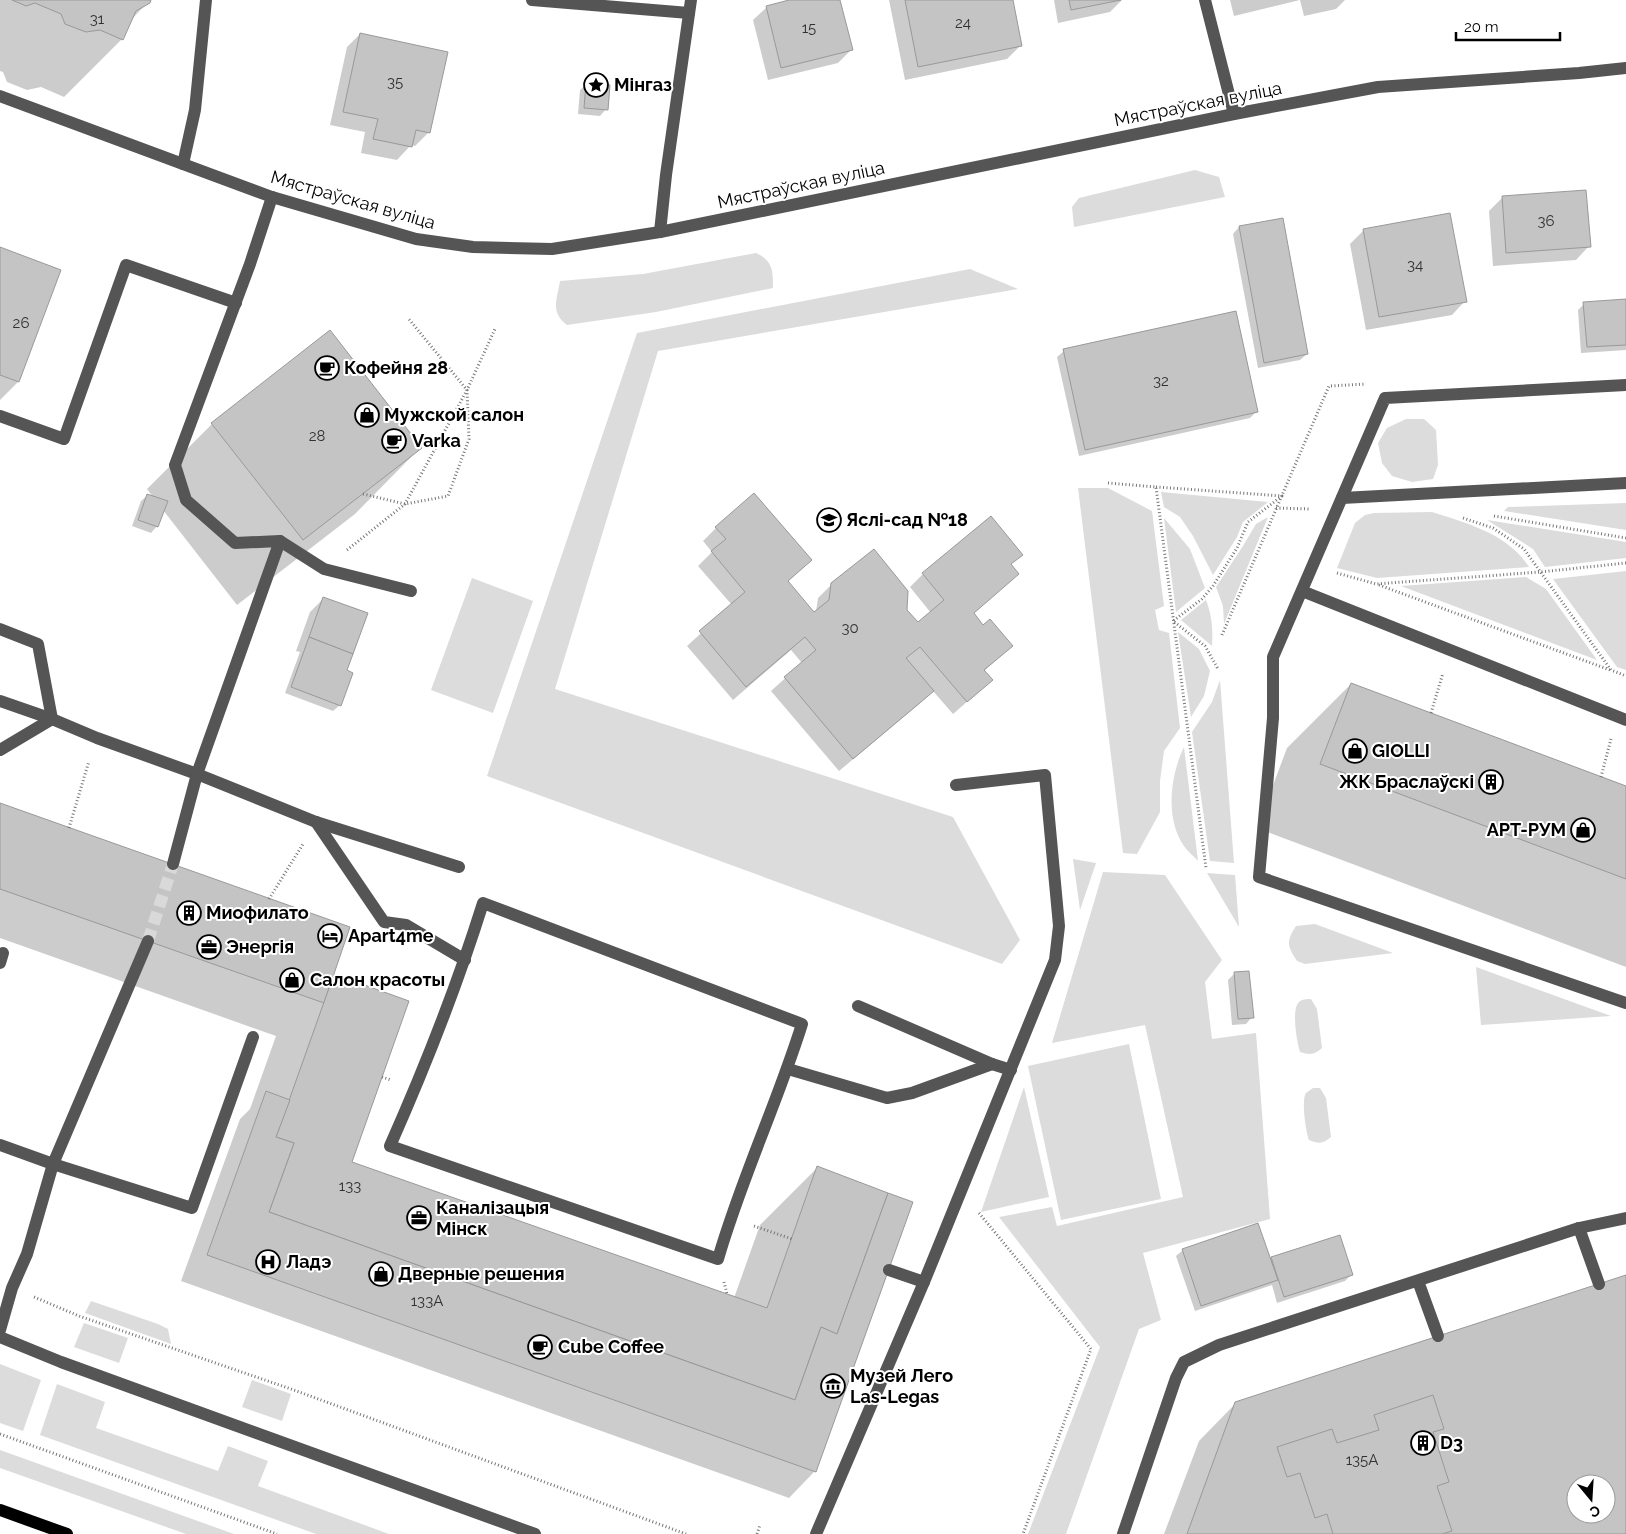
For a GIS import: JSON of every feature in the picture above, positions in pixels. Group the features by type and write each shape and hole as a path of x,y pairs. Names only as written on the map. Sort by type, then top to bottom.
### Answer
{"main road":[{"path":"0,1510 67,1534"}],"street":[{"path":"183,164 195,110 206,0"},
{"path":"532,0 690,6 660,232"},
{"path":"1205,0 1234,114"},
{"name":"Мястраўская вуліца","path":"0,96 272,197 416,238 473,247 552,248 660,232 1234,114 1378,87 1626,68"},
{"path":"272,197 250,264 176,465 186,500 235,543 280,541 324,568 410,591"},
{"path":"0,416 64,439 126,265 236,302"},
{"path":"1626,386 1385,398 1273,657 1273,718 1259,877 1626,1003"},
{"path":"1342,498 1626,483"},
{"path":"173,864 196,774 280,541"},
{"path":"1302,591 1621,718"},
{"path":"0,629 38,644 52,719"},
{"path":"0,701 196,774 316,822 459,867"},
{"path":"0,750 52,719"},
{"path":"816,1534 924,1282 1055,960 1059,926 1045,775 956,785"},
{"path":"316,822 384,922 406,925 466,960"},
{"path":"483,903 802,1024 788,1069 729,1218 718,1259 390,1146 416,1088 466,960 483,903"},
{"path":"0,1330 12,1288 27,1254 53,1164 148,941"},
{"path":"858,1006 992,1064 1011,1070"},
{"path":"0,1145 53,1164 192,1208 253,1037"},
{"path":"788,1069 887,1098 912,1092 992,1064"},
{"path":"1124,1534 1176,1378 1184,1362 1219,1345 1579,1228 1626,1218"},
{"path":"1579,1228 1599,1284"},
{"path":"889,1270 924,1282"},
{"path":"1418,1281 1438,1336"},
{"path":"0,1337 61,1362 535,1534"}],"path":[{"path":"363,494 405,504 448,496 469,439 467,390 408,318"},
{"path":"324,568 405,504 467,390 495,329"},
{"path":"1108,483 1282,496 1248,522 1237,548 1213,586 1202,599 1173,620"},
{"path":"1156,487 1206,868"},
{"path":"1457,515 1493,528 1524,549 1611,670"},
{"path":"1489,515 1626,538"},
{"path":"1376,584 1540,572 1626,563"},
{"path":"1329,570 1376,584 1626,676"},
{"path":"1173,620 1205,646 1218,669"},
{"path":"1431,713 1450,650"},
{"path":"1601,777 1621,718"},
{"path":"69,828 97,738"},
{"path":"269,898 316,822"},
{"path":"978,1213 1091,1348 1022,1534"},
{"path":"729,1218 792,1238"},
{"path":"12,1288 79,1316 291,1389 686,1534"},
{"path":"0,1434 277,1534"},
{"path":"757,1534 760,1526"}],"shaded area":[{"path":"1195,170 1219,177 1225,197 1074,227 1072,207 1079,198"},
{"path":"756,253 766,259 771,267 773,288 656,312 567,325 558,315 556,300 560,281 643,274"},
{"path":"970,269 1018,289 658,351 555,689 953,817 1020,940 1002,964 487,776 637,333"},
{"path":"1406,419 1424,419 1436,430 1438,465 1433,479 1412,482 1392,476 1382,463 1378,443 1387,428"},
{"path":"1078,488 1108,488 1152,511 1164,606 1155,610 1159,630 1169,633 1180,728 1164,751 1160,781 1160,812 1137,854 1123,853"},
{"path":"1161,492 1268,502 1243,522 1237,537 1213,575 1193,536 1180,517 1164,507"},
{"path":"1626,503 1626,530 1504,511 1508,507"},
{"path":"1432,512 1486,531 1510,546 1529,567 1377,578 1337,568 1355,523 1365,515 1374,513"},
{"path":"1268,517 1224,624 1223,606 1216,587 1256,524"},
{"path":"1164,518 1190,549 1205,588 1176,612"},
{"path":"1487,520 1626,542 1626,558 1545,567 1533,549"},
{"path":"1626,571 1626,670 1617,667 1553,579"},
{"path":"1526,577 1546,589 1597,660 1401,586"},
{"path":"472,578 533,601 493,713 431,690"},
{"path":"1206,600 1212,623 1212,646 1181,620"},
{"path":"1178,632 1199,649 1210,671 1204,696 1191,717"},
{"path":"1220,680 1234,863 1210,861 1192,732 1212,702"},
{"path":"1184,747 1198,861 1186,848 1178,835 1172,810 1175,771"},
{"path":"1073,859 1096,863 1080,910"},
{"path":"1103,872 1165,875 1222,960 1205,982 1212,1039 1256,1033 1270,1219 1143,1253 1161,1320 1139,1329 1066,1534 1028,1534 1100,1347 999,1217 1052,1207 1057,1226 1183,1197 1145,1025 1052,1043"},
{"path":"1207,873 1235,875 1239,927"},
{"path":"1315,924 1393,953 1305,964 1297,961 1291,951 1289,940 1296,926"},
{"path":"1476,967 1611,1016 1481,1025"},
{"path":"1311,999 1317,1009 1322,1048 1317,1052 1309,1054 1300,1052 1296,1034 1295,1012 1299,1002"},
{"path":"1129,1044 1161,1199 1061,1220 1028,1066"},
{"path":"1024,1087 1049,1197 981,1212"},
{"path":"1313,1088 1320,1088 1326,1098 1331,1137 1321,1143 1309,1140 1305,1123 1305,1097 1306,1093"},
{"path":"91,1301 168,1329 171,1344 85,1313"},
{"path":"84,1323 128,1338 119,1363 74,1347"},
{"path":"0,1364 41,1380 23,1431 0,1423"},
{"path":"252,1380 291,1394 282,1421 242,1407"},
{"path":"57,1384 105,1402 96,1428 218,1471 228,1446 268,1461 258,1486 389,1534 316,1534 40,1435"},
{"path":"0,1450 234,1534 186,1534 0,1468"}],"building":[{"path":"12,0 151,0 150,3 136,11 123,40 100,30 86,32 65,24 61,14 35,3 26,6"},
{"path":"789,0 840,0 853,50 781,68 766,6"},
{"path":"905,0 1013,0 1022,46 918,67"},
{"path":"1069,0 1121,0 1071,10"},
{"path":"360,33 448,52 430,133 416,130 412,147 373,139 378,119 343,112"},
{"path":"586,83 610,85 608,110 584,108"},
{"path":"1586,190 1591,247 1506,253 1502,196"},
{"path":"1450,213 1467,302 1379,317 1363,229"},
{"path":"1283,218 1308,354 1264,363 1239,226"},
{"path":"0,247 61,270 19,382 0,375"},
{"path":"1626,299 1626,345 1587,347 1583,302"},
{"path":"1236,311 1258,412 1085,450 1063,349"},
{"path":"330,330 422,448 303,540 211,423"},
{"path":"754,493 812,560 788,581 814,612 829,600 831,583 874,549 908,591 907,610 918,622 944,600 922,573 991,516 1023,555 1011,564 1019,574 974,613 983,625 990,619 1013,646 984,670 993,680 967,702 920,647 906,658 934,691 853,759 784,677 816,650 805,637 746,687 699,631 745,592 711,551 726,539 715,527"},
{"path":"147,494 168,501 158,527 138,520"},
{"path":"323,597 368,613 353,654 309,637"},
{"path":"309,637 353,654 347,670 353,673 341,706 291,687"},
{"name":"ЖК Браслаўскі","path":"1351,683 1626,786 1626,879 1320,764"},
{"name":"Миофилато","path":"0,803 350,927 324,1003 0,889"},
{"path":"1249,971 1254,1018 1238,1019 1234,972"},
{"path":"334,974 409,1001 352,1162 767,1308 817,1166 888,1193 837,1334 821,1327 795,1400 269,1212 294,1143 276,1137"},
{"path":"266,1091 290,1100 276,1137 294,1143 269,1212 795,1400 821,1327 837,1334 888,1193 913,1202 816,1472 207,1255"},
{"path":"1258,1223 1278,1280 1201,1306 1182,1249"},
{"path":"1340,1235 1353,1275 1284,1297 1271,1257"},
{"name":"D3","path":"1626,1275 1626,1534 1187,1534 1235,1402"},
{"path":"1433,1395 1444,1429 1433,1432 1449,1482 1437,1486 1452,1531 1442,1534 1333,1534 1327,1514 1315,1518 1300,1473 1287,1477 1277,1447 1332,1429 1337,1443 1379,1430 1374,1415"}],"tunnel":[{"path":"148,941 173,864"}],"place":[{"name":"Мінгаз","path":"596,85"},
{"name":"Кофейня 28","path":"327,368"},
{"name":"Мужской салон","path":"367,415"},
{"name":"Varka","path":"394,441"},
{"name":"Яслі-сад №18","path":"829,520"},
{"name":"GIOLLI","path":"1355,751"},
{"name":"ЖК Браслаўскі","path":"1491,782"},
{"name":"АРТ-РУМ","path":"1583,830"},
{"name":"Миофилато","path":"189,913"},
{"name":"Apart4me","path":"330,936"},
{"name":"Энергія","path":"209,947"},
{"name":"Салон красоты","path":"292,980"},
{"name":"Каналізацыя Мінск","path":"419,1218"},
{"name":"Ладэ","path":"268,1262"},
{"name":"Дверные решения","path":"381,1274"},
{"name":"Cube Coffee","path":"540,1347"},
{"name":"Музей Лего Las-Legas","path":"833,1386"},
{"name":"D3","path":"1423,1443"}]}
